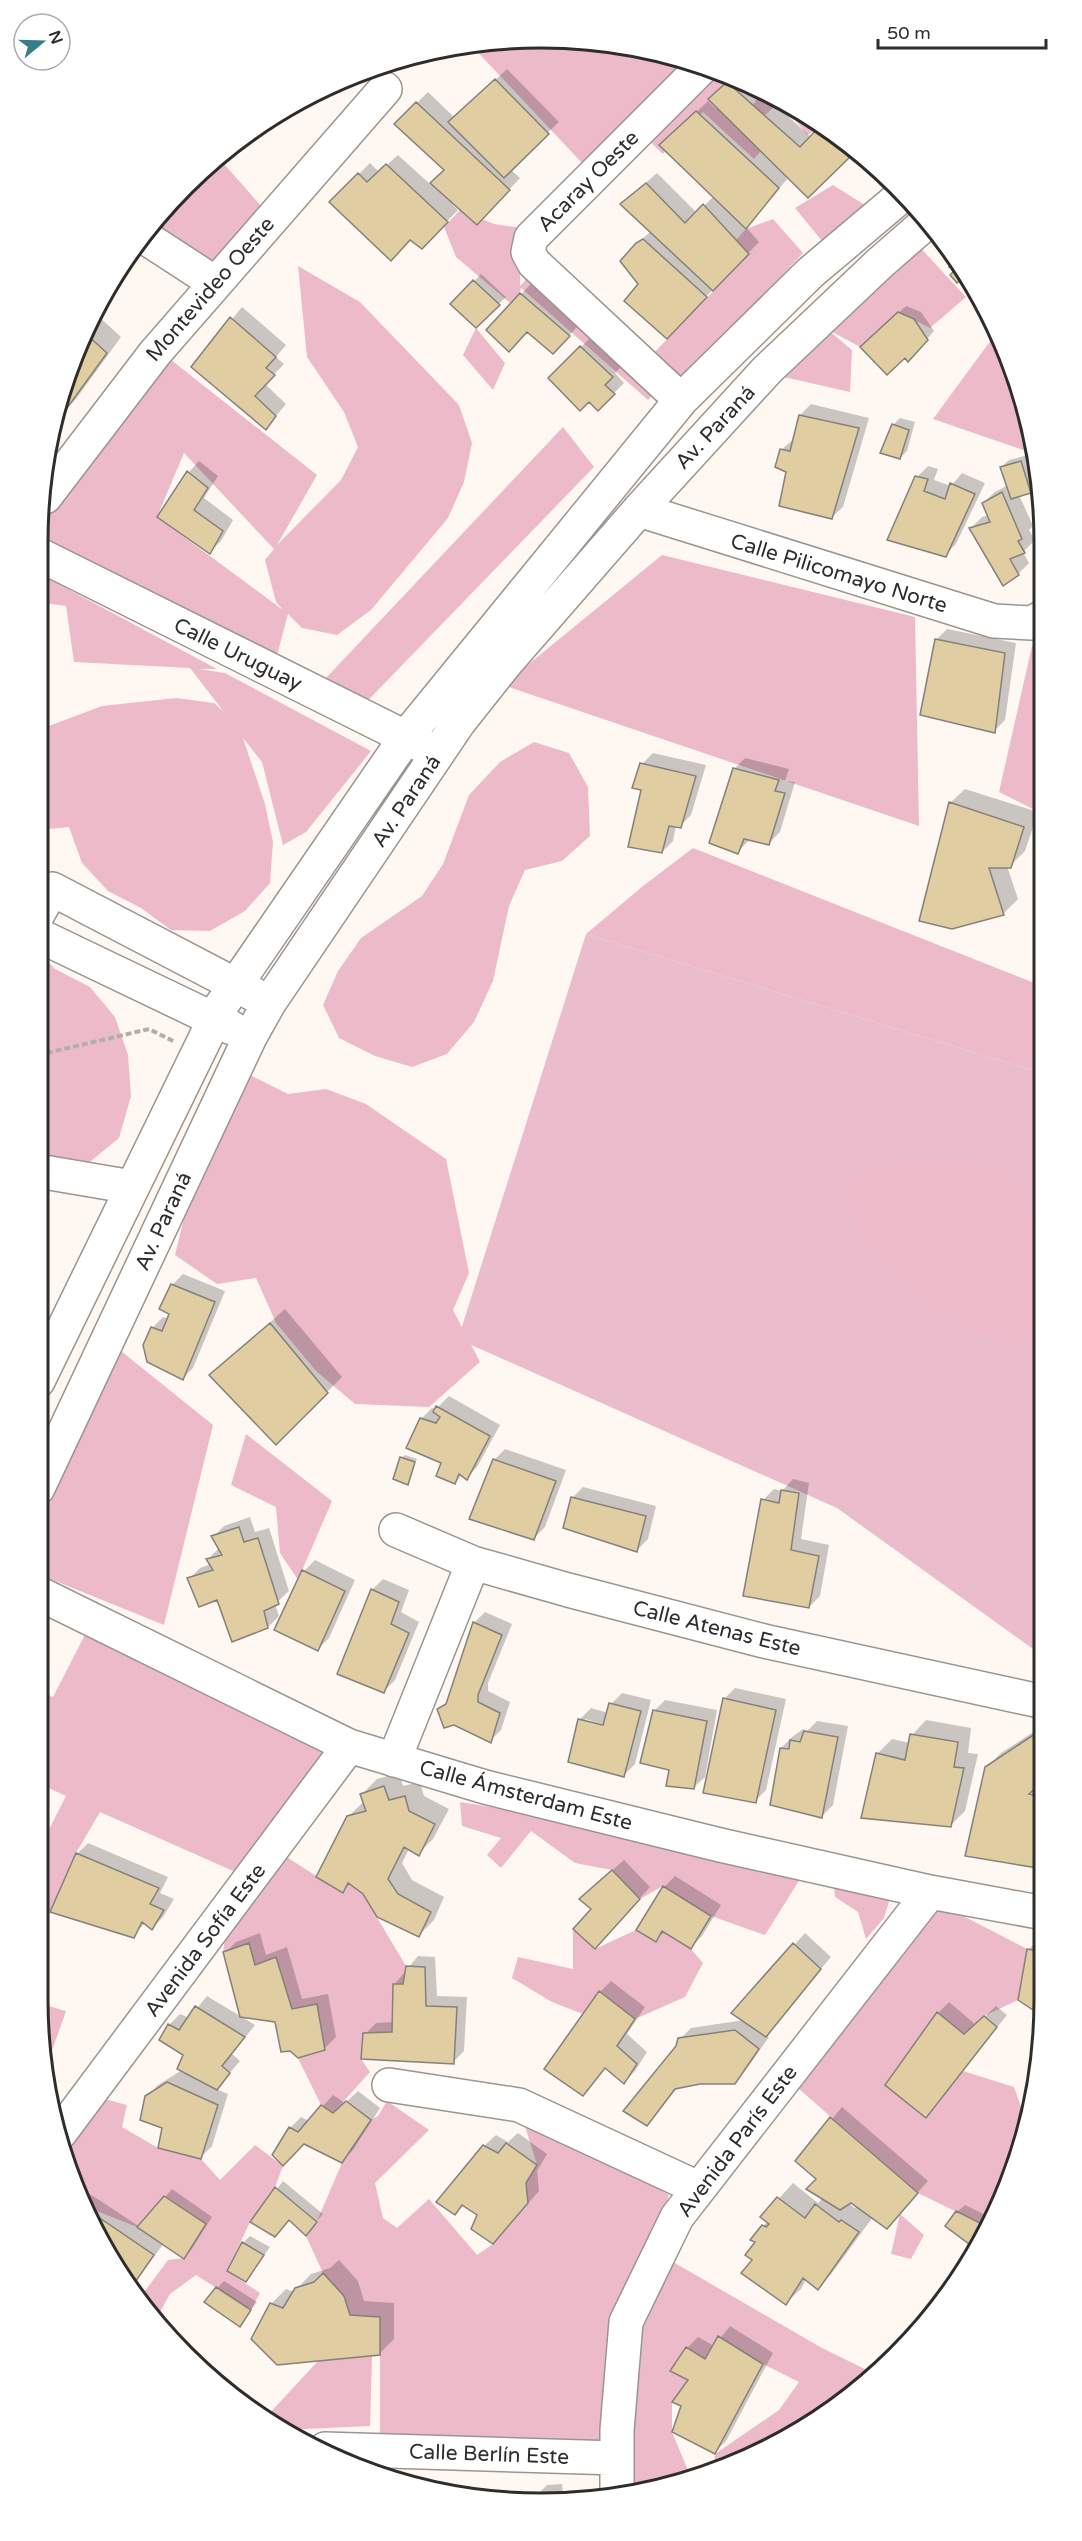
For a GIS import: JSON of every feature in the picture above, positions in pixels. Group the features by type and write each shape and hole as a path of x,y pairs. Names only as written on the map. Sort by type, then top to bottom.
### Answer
{"street":[{"name":"Acaray Oeste","path":"681,400 534,262 528,252 531,238 696,73"},
{"name":"Montevideo Oeste","path":"51,489 155,353 386,89"},
{"name":"Av. Paraná","path":"48,1360 214,1019 235,984 406,737 681,400 810,273 896,199"},
{"name":"Av. Paraná","path":"48,1467 250,1037 269,1003 459,722 505,664 639,510 767,370 880,262 921,227"},
{"path":"150,241 215,283"},
{"name":"Calle Pilicomayo Norte","path":"639,510 994,621 1034,627"},
{"name":"Calle Uruguay","path":"48,559 438,754"},
{"path":"48,896 52,889 269,1003"},
{"path":"48,940 250,1037"},
{"path":"48,1174 132,1187"},
{"name":"Calle Atenas Este","path":"396,1530 473,1563 764,1641 1034,1700"},
{"path":"394,1760 473,1563"},
{"name":"Calle Ámsterdam Este","path":"48,1598 349,1746 485,1787 709,1842 930,1892 1034,1911"},
{"name":"Avenida Sofía Este","path":"65,2127 349,1746"},
{"name":"Avenida París Este","path":"617,2487 617,2430 626,2322 677,2217 930,1892"},
{"path":"389,2085 519,2105 698,2188"},
{"name":"Calle Berlín Este","path":"340,2449 617,2458"}],"path":[{"path":"48,1053 149,1029 198,1053"}],"shaded area":[{"path":"541,48 573,49 637,57 685,70 582,163 478,52"},
{"path":"706,77 731,86 716,100 764,147 754,159 703,112 663,154 643,135"},
{"path":"757,98 774,107 761,119 750,109"},
{"path":"793,117 814,131 807,135"},
{"path":"224,164 269,215 215,276 154,236 192,192"},
{"path":"833,185 868,207 822,241 795,208"},
{"path":"460,210 494,224 521,228 520,286 533,272 660,388 648,400 521,288 520,293 510,303 456,257 444,227"},
{"path":"773,219 803,253 682,383 651,356 749,254 736,240 746,229"},
{"path":"915,242 966,297 930,328 898,312 860,347 827,329 852,350 850,392 784,377 823,327"},
{"path":"298,266 360,302 459,405 472,443 464,482 448,518 371,610 337,635 302,628 288,614 272,674 48,547 50,497 161,352 317,475 277,545 341,480 358,447 344,412 307,357","holes":["184,453 274,549 265,560 276,602 283,610 157,517"]},
{"path":"476,328 505,363 493,390 463,355"},
{"path":"991,340 1008,383 1026,451 933,419"},
{"path":"563,427 594,467 350,719 325,679"},
{"path":"662,555 915,617 919,826 503,685"},
{"path":"48,578 217,669 199,669 225,673 371,751 306,832 283,845 262,762 243,738 265,804 273,842 270,883 245,911 210,931 171,930 141,908 108,891 82,863 69,827 48,829 48,726 102,706 176,698 214,703 224,712 190,668 74,662 66,606 48,603"},
{"path":"1032,646 1034,646 1034,810 999,792"},
{"path":"534,742 569,753 588,787 590,836 562,861 525,870 509,906 493,981 474,1022 447,1054 412,1067 375,1056 339,1038 323,1005 338,971 361,938 422,896 443,864 469,795 500,762"},
{"path":"693,848 1034,983 1034,1071 586,934"},
{"path":"586,934 1034,1071 1034,1650 837,1508 458,1339"},
{"path":"48,962 55,969 90,987 115,1017 128,1055 131,1096 119,1138 86,1165 48,1159"},
{"path":"240,1070 288,1094 326,1089 366,1104 446,1159 469,1273 453,1310 480,1362 429,1407 355,1404 316,1371 276,1323 256,1278 217,1284 175,1255 199,1157"},
{"path":"916,1158 999,1164 1034,1210 1034,1343 986,1338 920,1303 864,1249 844,1179"},
{"path":"116,1347 213,1425 164,1625 48,1578 48,1493"},
{"path":"246,1434 332,1501 298,1580 280,1553 276,1507 231,1485"},
{"path":"92,1621 341,1756 240,1874 100,1812 76,1853 50,1912 48,1909 48,1831 66,1796 48,1788 48,1695 53,1697"},
{"path":"460,1802 592,1823 805,1871 765,1935 711,1916 663,1886 640,1899 612,1870 575,1863 531,1831 501,1868 487,1855 501,1838 462,1826"},
{"path":"285,1856 343,1893 348,1883 363,1894 406,1966 403,1984 393,1984 392,2032 363,2033 361,2059 370,2072 333,2113 321,2105 298,2058 325,2049 317,2005 292,2009 276,1957 255,1965 249,1943 223,1952 226,1933"},
{"path":"833,1871 894,1885 884,1918 866,1939 858,1912 835,1897"},
{"path":"936,1902 1027,1949 1018,2000 984,2016 964,2034 926,2118 963,2071 1014,2087 1022,2109 1008,2158 980,2223 918,2193 791,2082"},
{"path":"573,1929 595,1949 636,1930 656,1942 662,1931 691,1949 703,1963 685,1997 635,2019 599,1991 583,2014 552,2002 512,1978 518,1957 573,1969"},
{"path":"48,2006 66,2011 51,2053"},
{"path":"89,2095 127,2105 122,2127 158,2148 201,2159 220,2180 255,2145 283,2166 275,2187 250,2222 227,2271 260,2293 251,2310 196,2275 170,2294 160,2312 144,2292 168,2260 184,2258 206,2224 164,2196 137,2227 96,2211 74,2158 65,2127"},
{"path":"387,2101 429,2130 375,2183 383,2218 397,2228 429,2199 477,2255 493,2244 528,2204 526,2183 537,2165 520,2110 669,2195 625,2321 617,2457 380,2435 380,2317 350,2315 344,2296 323,2273 306,2236 317,2221 342,2163"},
{"path":"900,2214 924,2235 911,2259 891,2254"},
{"path":"661,2255 822,2348 867,2370 815,2410 788,2427 714,2461 715,2454 779,2410 799,2382 763,2364 718,2336 705,2359 685,2347 670,2371 688,2380 672,2402 672,2432 688,2470 639,2484 627,2479 626,2322"},
{"path":"950,2276 925,2308 926,2305"},
{"path":"372,2356 370,2426 298,2429 270,2412 318,2361"}],"building":[{"path":"495,79 549,134 504,178 448,122"},
{"path":"725,84 730,86 800,147 815,131 850,157 808,198 708,99"},
{"path":"416,102 510,190 477,225 430,183 444,170 394,124"},
{"path":"696,111 779,188 746,229 659,145"},
{"path":"386,164 448,222 422,249 410,240 391,261 329,202 358,173 367,182"},
{"path":"646,183 685,223 703,204 749,254 713,291 620,204"},
{"path":"643,239 707,297 667,339 624,301 638,284 620,261 636,243"},
{"path":"954,271 960,281 957,283 950,275"},
{"path":"473,280 500,305 476,328 450,304"},
{"path":"520,293 570,336 553,354 527,332 509,352 486,330"},
{"path":"898,312 914,319 928,340 908,362 905,358 887,375 860,347"},
{"path":"230,317 276,357 266,368 275,375 255,396 276,416 266,430 191,367"},
{"path":"92,339 107,353 66,409"},
{"path":"580,346 613,377 605,385 615,394 598,411 589,402 580,411 548,378"},
{"path":"799,415 859,428 832,519 779,506 786,472 775,467 780,449 790,451"},
{"path":"892,424 909,430 900,459 880,453"},
{"path":"1021,461 1031,493 1011,499 1000,467"},
{"path":"187,471 208,488 194,510 223,531 210,554 157,517"},
{"path":"915,476 928,479 924,491 945,499 950,483 975,494 946,557 887,540"},
{"path":"1002,492 1022,539 1018,541 1025,553 1010,559 1019,575 1003,586 969,528 990,522 982,503"},
{"path":"935,639 1005,653 995,733 920,715"},
{"path":"640,763 696,776 681,828 669,826 662,853 628,847 641,790 632,788"},
{"path":"733,768 779,780 775,791 785,793 769,845 744,839 738,854 709,843"},
{"path":"949,802 1024,827 1011,868 989,868 1004,915 952,929 919,921"},
{"path":"171,1284 215,1302 183,1380 147,1362 143,1345 151,1327 162,1331 169,1314 159,1309"},
{"path":"270,1323 328,1393 276,1445 209,1375"},
{"path":"436,1406 490,1436 467,1480 459,1474 455,1484 436,1476 441,1463 406,1448 420,1418 436,1423 440,1417 433,1412"},
{"path":"400,1457 415,1462 408,1485 393,1479"},
{"path":"493,1459 556,1481 534,1540 469,1519"},
{"path":"781,1490 799,1493 791,1550 819,1556 809,1608 743,1596 761,1499 779,1503"},
{"path":"571,1497 646,1516 637,1552 563,1528"},
{"path":"239,1527 244,1542 258,1538 279,1604 264,1611 268,1628 232,1642 217,1600 199,1607 187,1578 213,1570 206,1559 222,1555 211,1536"},
{"path":"302,1570 345,1591 318,1651 274,1630"},
{"path":"371,1589 399,1602 391,1624 409,1633 384,1693 337,1674"},
{"path":"473,1622 502,1635 478,1695 478,1702 500,1713 491,1743 454,1725 444,1728 437,1709 446,1704"},
{"path":"723,1698 776,1710 756,1803 703,1793"},
{"path":"609,1703 641,1711 624,1777 568,1762 578,1719 603,1725"},
{"path":"653,1710 707,1721 694,1789 666,1786 669,1770 640,1763"},
{"path":"804,1731 838,1737 822,1818 770,1805 780,1748 789,1749 790,1740 800,1742"},
{"path":"910,1734 958,1742 954,1767 964,1768 951,1827 861,1818 876,1753 905,1760"},
{"path":"1034,1735 1034,1789 1029,1794 1034,1795 1034,1867 965,1856 985,1767"},
{"path":"384,1786 389,1800 405,1796 409,1811 435,1824 419,1856 404,1847 388,1879 398,1894 431,1912 419,1937 377,1917 363,1894 348,1883 343,1893 316,1877 347,1816 366,1811 360,1794"},
{"path":"76,1853 159,1888 150,1904 164,1910 152,1930 142,1922 134,1938 50,1912"},
{"path":"612,1870 640,1899 595,1949 573,1929 591,1909 579,1899"},
{"path":"663,1886 711,1916 691,1949 662,1931 656,1942 636,1930"},
{"path":"249,1943 255,1965 276,1957 292,2009 317,2004 325,2050 298,2058 290,2051 281,2052 275,2022 240,2017 223,1952"},
{"path":"793,1943 821,1969 766,2037 731,2013"},
{"path":"1027,1949 1034,1950 1034,2010 1018,2000"},
{"path":"406,1966 425,1967 426,2006 457,2007 454,2064 361,2059 363,2033 392,2032 393,1984 403,1984"},
{"path":"599,1991 635,2019 617,2046 637,2064 624,2084 605,2068 583,2096 544,2069"},
{"path":"195,2006 245,2037 222,2066 230,2073 217,2090 177,2069 183,2055 159,2040 168,2024 179,2030"},
{"path":"937,2012 964,2034 984,2016 997,2027 926,2118 885,2085"},
{"path":"735,2030 759,2049 735,2084 700,2084 675,2089 647,2126 623,2111 676,2046 678,2038"},
{"path":"167,2082 218,2105 201,2159 158,2148 162,2128 140,2120 145,2096"},
{"path":"346,2101 371,2120 342,2163 304,2144 283,2166 272,2155 289,2127 298,2132 321,2105 333,2113"},
{"path":"830,2117 918,2193 887,2229 851,2203 840,2210 806,2189 816,2179 795,2161"},
{"path":"506,2143 537,2165 526,2183 528,2203 493,2244 471,2229 477,2215 462,2205 455,2215 436,2202 483,2145 498,2153"},
{"path":"275,2187 317,2222 306,2236 289,2220 275,2237 250,2222"},
{"path":"164,2196 206,2224 184,2259 137,2227"},
{"path":"777,2197 805,2218 815,2204 839,2222 841,2220 859,2232 818,2290 803,2278 786,2305 741,2273 752,2260 745,2255 755,2242 750,2240 762,2225 766,2227 769,2224 760,2217"},
{"path":"956,2211 980,2223 969,2244 945,2226"},
{"path":"99,2217 154,2255 136,2281"},
{"path":"242,2242 264,2255 246,2282 227,2271"},
{"path":"323,2273 344,2296 350,2315 380,2317 380,2355 277,2365 251,2339 270,2303 283,2308 295,2288 314,2282"},
{"path":"216,2287 251,2310 240,2327 204,2302"},
{"path":"718,2336 763,2364 715,2454 672,2432 681,2406 672,2402 688,2380 670,2371 686,2347 705,2359"}]}
